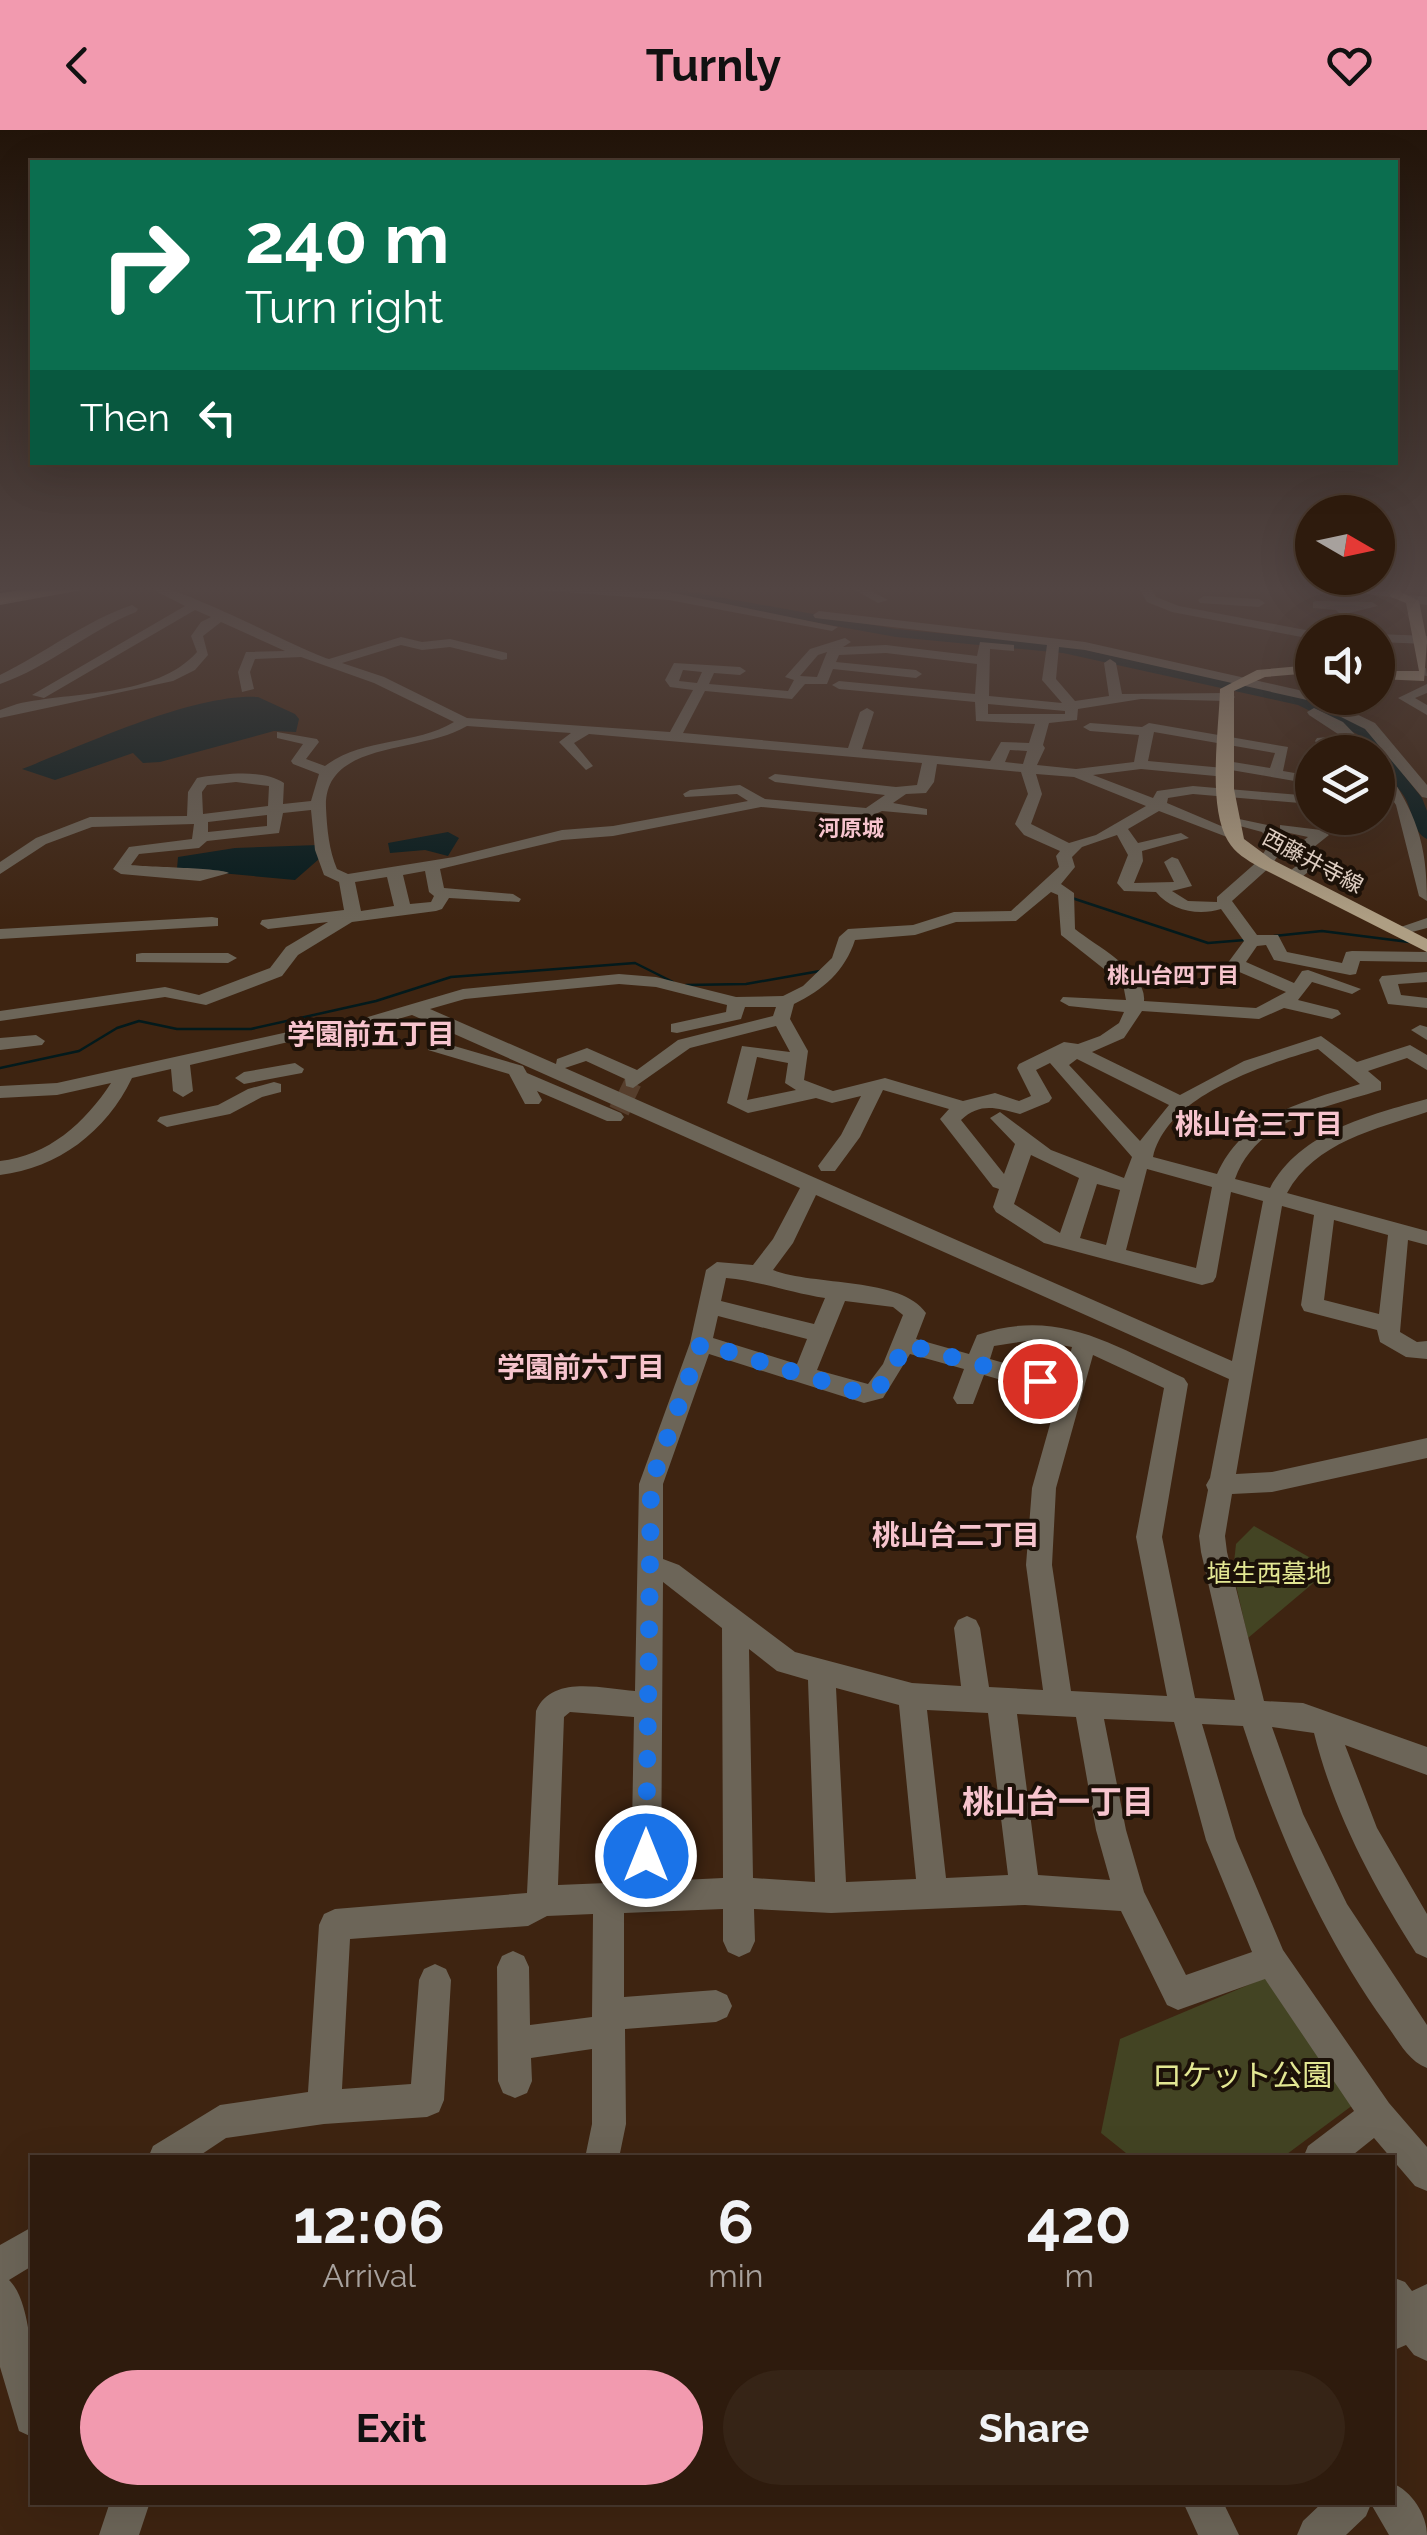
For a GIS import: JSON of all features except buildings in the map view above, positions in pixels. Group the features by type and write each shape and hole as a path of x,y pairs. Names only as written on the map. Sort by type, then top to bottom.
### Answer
{"main road":[{"path":"1231,827 1228,755 1234,697"},
{"name":"西藤井寺線","path":"1231,827 1244,850 1416,943"}],"street":[{"path":"0,714 33,697"},
{"path":"18,706 74,697"},
{"path":"414,697 464,722 567,722 587,730 1028,770 1076,773 1228,755 1283,766 1295,762"},
{"path":"674,736 697,697"},
{"path":"726,710 731,697"},
{"path":"765,697 763,708 792,710 792,697"},
{"path":"974,697 1071,711"},
{"path":"1061,697 1094,733 1145,731"},
{"path":"983,698 981,718 1043,720 1115,697"},
{"path":"1128,729 1136,708 1145,708 1142,697"},
{"path":"1268,697 1310,710 1345,735"},
{"path":"1312,697 1370,726 1427,794"},
{"path":"1407,697 1427,711"},
{"path":"854,752 867,712"},
{"path":"1043,720 1038,748 1028,770 1035,794 1023,824 1029,832 1071,850"},
{"path":"464,722 445,735 366,750 327,772 318,784 315,805 330,872 346,879 432,867 562,835 613,831 761,803 869,813 898,792"},
{"path":"1141,765 1145,731 1150,727 1228,755 1295,772"},
{"path":"586,766 566,742 587,730"},
{"path":"282,735 312,742 298,762 327,772"},
{"path":"997,767 1006,745 1038,748"},
{"path":"776,778 898,792 921,790 928,782 930,760"},
{"path":"1109,769 1126,792"},
{"path":"1076,773 1231,827 1267,829 1277,837 1320,836 1297,852"},
{"path":"236,778 236,813"},
{"path":"201,837 274,830 276,783 236,778 198,783 199,843 134,850 121,869 200,876 221,872"},
{"path":"691,787 711,792 740,788 761,803"},
{"path":"551,1082 587,1054 636,1080 684,1044 784,1010 840,960 847,937 854,933 916,930 954,917 1016,916 1035,894 1053,886 1068,867 1064,856 1071,850 1119,828 1182,790 1295,799"},
{"path":"1395,796 1402,805 1427,896"},
{"path":"0,868 22,853 90,822 182,821 315,805"},
{"path":"882,806 922,812"},
{"path":"1119,828 1135,848 1138,864 1133,871 1125,883 1130,888 1184,886 1181,860 1133,871"},
{"path":"1281,836 1297,852 1315,858 1292,877"},
{"path":"1252,941 1223,900 1266,863 1281,836"},
{"path":"1135,848 1181,838"},
{"path":"0,847 22,853"},
{"path":"432,867 437,892 443,895 513,899"},
{"path":"394,872 403,910"},
{"path":"346,879 351,915"},
{"path":"1053,886 1066,892 1067,931 1130,982 1136,993 1136,1006 1120,1033 1058,1065 1143,1159 1226,1186 1427,1238"},
{"path":"1160,887 1166,898 1211,912"},
{"path":"268,924 436,906 443,895"},
{"path":"0,1016 165,992 200,1001 276,972 292,951 351,915"},
{"path":"0,934 212,922"},
{"path":"1332,1014 1290,997 1236,964 1252,941 1272,939 1280,956 1350,970 1352,956 1416,943 1427,922"},
{"path":"124,998 143,952 196,964 228,958"},
{"path":"1069,1001 1260,1014 1290,997 1308,976 1352,988"},
{"path":"1427,977 1388,980 1394,1000 1427,1003"},
{"path":"0,1092 27,1094 297,1035 328,1034 463,994 620,979 656,982 784,1010"},
{"path":"676,1028 735,1015 736,1002"},
{"path":"419,1005 551,1082 616,1114 612,1125 589,1127"},
{"path":"784,1010 799,1051 794,1082 815,1092 832,1097 876,1085 964,1106 995,1100 1020,1108 1042,1098 1026,1073 1028,1065 1094,1040 1136,1006"},
{"path":"436,1031 434,1046 516,1070 522,1078 551,1082 1244,1368"},
{"path":"0,1044 36,1041"},
{"path":"1025,1144 1003,1207 1052,1238 1114,1254 1205,1277 1232,1162 1258,1132 1281,1118 1374,1086 1321,1042 1244,1065 1181,1103 1152,1136 1114,1254"},
{"path":"239,1048 245,1088"},
{"path":"798,1059 749,1050 738,1103 748,1108 815,1092"},
{"path":"1355,1069 1410,1051 1427,1064"},
{"path":"1080,1053 1181,1103"},
{"path":"180,1062 183,1091"},
{"path":"167,1121 222,1110 245,1088 295,1069"},
{"path":"0,1168 35,1162 60,1149 118,1089 124,1075"},
{"path":"828,1166 850,1137 876,1085"},
{"path":"245,1088 274,1088"},
{"path":"1427,1105 1314,1148 1282,1180 1274,1199 1244,1368 1218,1485 1212,1536 1216,1573 1252,1712 1284,1813 1348,1940 1427,2052"},
{"path":"964,1106 950,1119 951,1125 1000,1182 1010,1185"},
{"path":"1000,1118 1025,1144 1090,1176 1133,1187"},
{"path":"1068,1242 1090,1176"},
{"path":"760,1273 782,1243 807,1193"},
{"path":"1325,1212 1312,1305 1388,1325"},
{"path":"1398,1228 1388,1336 1414,1351 1427,1350"},
{"path":"646,1894 651,1484 701,1343 717,1270 760,1273 790,1285 899,1300 916,1313 894,1368 875,1392 864,1394 701,1343"},
{"path":"804,1374 838,1292"},
{"path":"712,1306 821,1334"},
{"path":"965,1398 985,1341 998,1334 1041,1328 1176,1384 1149,1537 1161,1617 1220,1840 1272,1961 1377,2115 1427,2174"},
{"path":"904,1344 1071,1390"},
{"path":"1084,1345 1044,1488 1039,1565 1074,1706 1130,1896 1178,1994 1272,1961"},
{"path":"1218,1485 1272,1482 1427,1448"},
{"path":"650,1566 670,1573 787,1662 912,1696 1303,1716 1427,1761"},
{"path":"735,1624 739,1941"},
{"path":"966,1628 989,1702 1025,1890"},
{"path":"821,1672 831,1898"},
{"path":"912,1696 932,1894"},
{"path":"542,1902 550,1712 566,1698 648,1704"},
{"path":"1326,1725 1355,1816 1381,1870 1427,1942"},
{"path":"324,2106 336,1925 528,1911 542,1902 646,1894 739,1893 831,1898 1025,1890 1130,1896"},
{"path":"603,2155 609,2124 608,1898"},
{"path":"513,1967 515,2081"},
{"path":"170,2155 220,2122 324,2106 427,2100 435,1980"},
{"path":"514,2044 608,2022 716,2006"},
{"path":"1324,2155 1377,2115"},
{"path":"0,2266 30,2246"},
{"path":"0,2295 30,2410"},
{"path":"119,2535 129,2505"},
{"path":"1204,2505 1219,2535"},
{"path":"1317,2535 1349,2505"},
{"path":"1392,2505 1413,2535"}],"green space":[{"name":"埴生西墓地","path":"1254,1526 1330,1569 1248,1638 1233,1572 1236,1544"},
{"name":"ロケット公園","path":"1272,1975 1357,2102 1286,2155 1128,2155 1101,2133 1120,2039"}],"water":[{"path":"259,697 295,714 299,719 296,732 274,731 160,762 143,763 133,753 55,780 22,769 170,712 231,698"},
{"path":"448,832 459,838 448,856 425,850 390,853 388,843"},
{"path":"318,845 319,859 295,880 177,869 178,857 235,848"}],"waterway":[{"path":"1281,697 1303,702 1362,731 1414,798 1427,834"},
{"path":"1072,898 1208,943 1245,940"},
{"path":"1274,936 1322,931 1409,942"},
{"path":"0,1068 79,1051 117,1028 139,1021 177,1029 251,1029 376,1001 451,977 635,963 673,982"},
{"path":"686,985 746,984 820,971"}],"tunnel":[{"path":"625,1099 633,1082"},
{"path":"619,1111 626,1096"}],"district":[{"name":"河原城","path":"851,828"},
{"name":"桃山台四丁目","path":"1173,975"},
{"name":"学園前五丁目","path":"371,1034"},
{"name":"桃山台三丁目","path":"1259,1124"},
{"name":"学園前六丁目","path":"581,1367"},
{"name":"桃山台二丁目","path":"956,1535"},
{"name":"桃山台一丁目","path":"1058,1801"}],"route":[{"path":"646,1856 650,1566 647,1539 651,1484 701,1343 864,1394 875,1392 894,1368 904,1344 1040,1381"}]}
